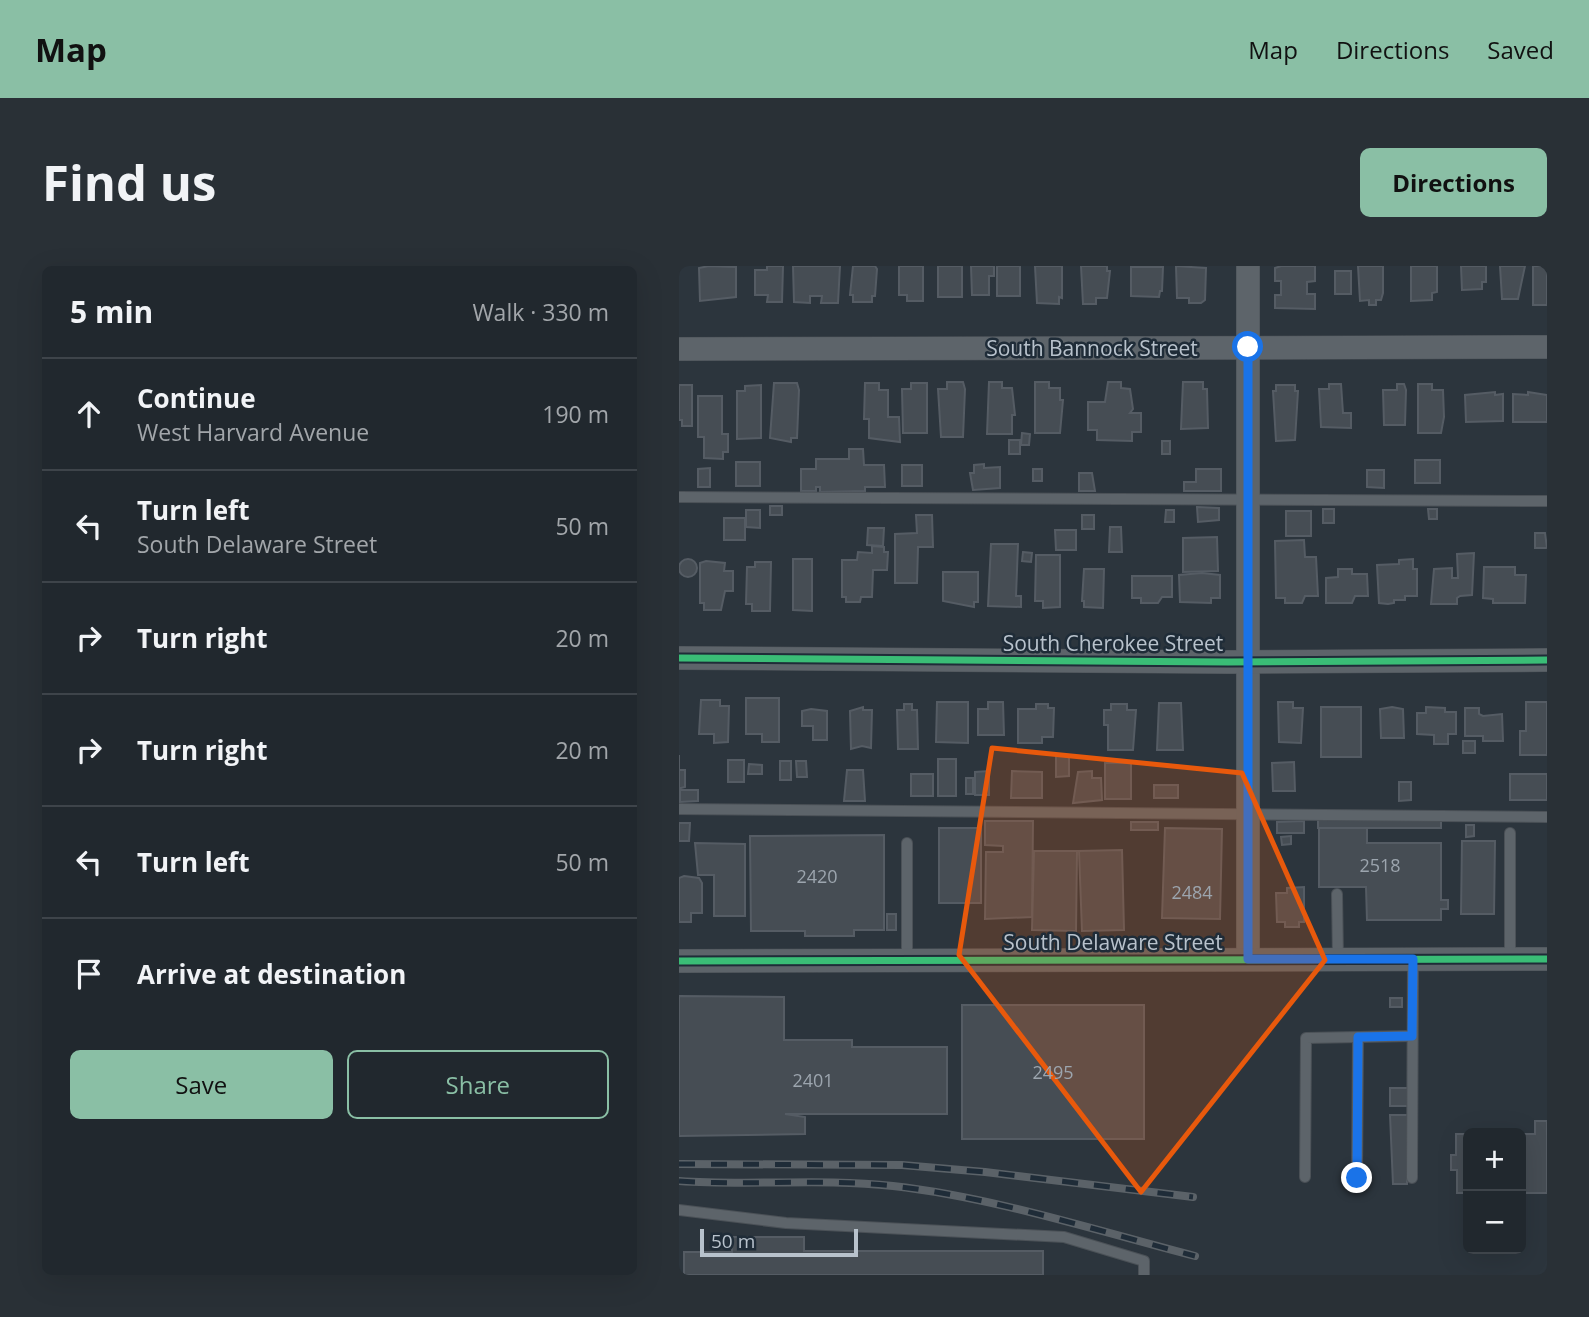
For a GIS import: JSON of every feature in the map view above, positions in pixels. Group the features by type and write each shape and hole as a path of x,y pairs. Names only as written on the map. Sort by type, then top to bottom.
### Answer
{"street":[{"path":"1248,266 1248,959"},
{"name":"South Bannock Street","path":"679,349 1547,347"},
{"name":"South Cherokee Street","path":"679,658 1248,662 1547,660"},
{"name":"South Delaware Street","path":"679,961 1547,959"}],"lane":[{"path":"679,497 1547,501"},
{"path":"679,809 1547,817"},
{"path":"1510,833 1510,959"},
{"path":"907,843 907,960"},
{"path":"1337,894 1338,959"},
{"path":"1412,1178 1413,959"},
{"path":"1305,1177 1306,1038 1412,1036"},
{"path":"1357,1178 1358,1037"},
{"path":"679,1210 786,1223 1064,1237 1144,1261 1144,1275"}],"highlighted area":[{"path":"992,748 1242,773 1325,960 1141,1192 959,955"}],"building":[{"path":"767,266 783,266 782,302 767,302 768,295 755,295 755,270 767,270"},
{"path":"793,266 840,266 838,303 821,303 822,296 810,296 810,303 794,302"},
{"path":"853,266 875,266 877,269 872,302 853,302 853,295 850,295"},
{"path":"899,266 923,266 923,301 907,301 907,295 899,295"},
{"path":"938,266 962,266 962,297 938,297"},
{"path":"971,266 994,266 994,276 989,276 989,295 972,295"},
{"path":"997,266 1020,266 1020,296 997,296"},
{"path":"1035,266 1062,266 1062,298 1059,297 1059,304 1037,303"},
{"path":"1081,266 1107,266 1107,271 1110,271 1107,298 1096,298 1096,304 1083,304"},
{"path":"1176,266 1206,268 1205,300 1201,303 1189,303 1189,298 1177,298"},
{"path":"1315,266 1315,281 1307,282 1307,294 1315,294 1315,309 1275,308 1275,295 1281,295 1281,281 1275,281 1275,268"},
{"path":"1358,266 1383,266 1383,293 1381,300 1376,300 1376,305 1369,305 1369,300 1360,301"},
{"path":"1411,266 1437,266 1437,292 1432,293 1432,300 1411,301"},
{"path":"1461,266 1486,266 1486,282 1482,282 1482,289 1462,290"},
{"path":"1500,266 1525,266 1518,299 1502,299"},
{"path":"1533,266 1547,266 1547,305 1533,305"},
{"path":"736,267 736,297 700,301 699,268"},
{"path":"1131,267 1163,267 1162,291 1159,297 1131,296"},
{"path":"1335,271 1351,271 1351,294 1335,294"},
{"path":"947,382 963,382 963,437 941,437 938,389 947,389"},
{"path":"989,382 1002,382 1002,388 1012,388 1015,415 1012,415 1012,434 987,434"},
{"path":"1035,382 1049,382 1049,388 1060,388 1060,400 1063,400 1060,433 1035,433"},
{"path":"1108,382 1121,382 1121,388 1130,389 1133,409 1130,413 1141,413 1141,432 1132,432 1132,441 1097,440 1097,430 1088,430 1088,402 1105,402"},
{"path":"1183,382 1203,382 1203,389 1207,389 1208,428 1181,429"},
{"path":"774,383 797,383 797,438 791,438 791,442 770,438"},
{"path":"865,383 879,383 879,390 888,390 888,417 899,417 900,442 869,438 869,419 864,419"},
{"path":"911,383 927,383 927,433 903,433 902,389 911,389"},
{"path":"1329,384 1341,384 1343,413 1351,413 1351,428 1321,427 1319,389 1329,389"},
{"path":"1397,384 1404,384 1406,390 1405,425 1384,425 1383,390 1397,390"},
{"path":"1418,384 1432,384 1432,390 1443,390 1444,417 1441,433 1418,433"},
{"path":"679,385 692,385 692,426 682,426 682,420 679,420"},
{"path":"761,385 761,438 737,439 737,391 745,391 745,386"},
{"path":"1276,385 1295,385 1295,391 1298,391 1295,440 1276,441 1273,391 1276,391"},
{"path":"1495,392 1495,395 1503,394 1503,421 1466,422 1465,395"},
{"path":"1528,392 1547,395 1547,422 1513,422 1513,394 1528,395"},
{"path":"698,396 722,396 722,434 728,434 728,452 723,452 723,459 704,458 704,437 698,437"},
{"path":"1022,433 1030,434 1029,445 1021,445"},
{"path":"1009,440 1020,440 1020,454 1009,454"},
{"path":"1162,441 1170,441 1170,454 1162,454"},
{"path":"849,449 863,449 864,465 884,465 885,487 865,487 865,491 820,492 820,487 816,487 816,491 801,491 801,469 816,469 816,459 849,459"},
{"path":"1415,460 1440,460 1440,483 1415,483"},
{"path":"736,462 760,462 760,486 736,486"},
{"path":"984,464 984,468 1000,467 1000,488 973,490 970,473 974,473 974,465"},
{"path":"902,465 922,465 922,486 902,486"},
{"path":"710,468 710,487 698,487 698,469"},
{"path":"1033,469 1042,469 1042,481 1033,481"},
{"path":"1196,469 1221,469 1221,491 1184,491 1184,482 1196,482"},
{"path":"1367,470 1384,470 1384,488 1367,487"},
{"path":"1079,473 1092,473 1095,491 1079,491"},
{"path":"770,506 782,506 782,515 770,515"},
{"path":"1197,507 1219,508 1219,520 1198,522"},
{"path":"1323,509 1334,509 1334,523 1323,523"},
{"path":"1428,509 1437,509 1437,519 1429,519"},
{"path":"746,510 760,510 760,528 746,527"},
{"path":"1166,510 1174,510 1174,522 1165,522"},
{"path":"1286,511 1311,511 1311,536 1286,536"},
{"path":"916,515 932,515 933,547 918,547 917,583 895,583 895,534 917,533"},
{"path":"1082,515 1094,515 1094,529 1082,529"},
{"path":"724,518 745,518 745,540 724,540"},
{"path":"1110,527 1121,527 1122,552 1109,552"},
{"path":"868,528 884,528 883,546 867,545"},
{"path":"1055,530 1076,530 1076,550 1056,550"},
{"path":"1535,533 1545,533 1547,548 1535,548"},
{"path":"1217,537 1218,571 1183,572 1183,538"},
{"path":"1304,540 1305,557 1316,557 1318,596 1305,596 1302,603 1285,603 1285,598 1276,598 1275,541"},
{"path":"991,544 1018,544 1016,596 1021,596 1021,607 988,606"},
{"path":"872,546 884,547 884,552 888,552 887,570 873,570 872,597 861,597 860,602 846,602 846,597 842,597 842,560 857,560 858,552 872,553"},
{"path":"1023,552 1032,553 1031,562 1022,561"},
{"path":"1474,553 1472,595 1460,596 1457,598 1457,604 1431,604 1434,569 1452,568 1452,578 1458,578 1457,554"},
{"path":"1036,555 1060,555 1060,607 1043,608 1043,601 1035,601"},
{"path":"688,559 694,562 697,568 694,574 688,577 682,574 679,568 682,562"},
{"path":"793,559 812,559 812,611 793,610"},
{"path":"1413,559 1413,569 1417,569 1417,596 1405,596 1405,600 1394,600 1394,603 1379,603 1377,565 1399,564 1399,560"},
{"path":"755,562 771,562 770,611 752,611 752,604 746,604 747,567 755,567"},
{"path":"700,563 725,563 724,571 733,571 733,591 725,591 721,610 704,610 704,603 700,603"},
{"path":"1484,567 1515,567 1515,575 1526,575 1525,603 1493,603 1493,599 1483,598"},
{"path":"1084,569 1104,569 1103,608 1084,607"},
{"path":"1338,569 1352,569 1352,574 1367,574 1368,596 1355,596 1352,603 1326,603 1326,578 1338,577"},
{"path":"943,572 978,572 978,602 974,602 974,607 943,601"},
{"path":"1179,575 1220,575 1220,598 1211,598 1211,603 1180,602"},
{"path":"1132,576 1172,576 1172,597 1162,597 1158,603 1141,603 1141,598 1132,598"},
{"path":"746,698 779,698 779,742 762,742 762,734 746,734"},
{"path":"701,700 720,700 720,706 729,706 728,742 714,743 714,734 699,734"},
{"path":"937,702 968,702 968,743 936,742"},
{"path":"988,702 1003,702 1004,735 978,735 978,709 988,709"},
{"path":"1278,702 1293,702 1293,708 1303,708 1301,743 1279,742"},
{"path":"1526,702 1547,702 1547,755 1520,755 1520,731 1526,731"},
{"path":"1159,703 1181,703 1183,750 1157,750"},
{"path":"904,704 912,704 912,710 917,710 918,749 898,749 897,710 904,710"},
{"path":"1036,704 1048,704 1048,708 1054,708 1053,737 1042,737 1042,743 1018,743 1018,709 1036,709"},
{"path":"1111,704 1127,704 1127,710 1136,710 1133,750 1108,750 1108,725 1104,725 1104,710 1111,710"},
{"path":"863,707 863,710 872,710 871,748 862,746 851,749 850,711"},
{"path":"1321,707 1361,707 1361,757 1321,757"},
{"path":"1426,707 1445,708 1445,712 1456,712 1456,734 1448,734 1448,744 1434,744 1434,735 1417,734 1417,713 1426,713"},
{"path":"1465,708 1479,708 1479,714 1483,716 1502,714 1503,741 1483,741 1483,736 1465,736"},
{"path":"1380,709 1403,709 1404,738 1381,738"},
{"path":"802,711 827,711 827,740 813,740 813,726 802,726"},
{"path":"1463,741 1475,741 1475,753 1463,753"},
{"path":"1056,755 1069,755 1069,776 1056,777"},
{"path":"938,759 956,759 956,796 938,796"},
{"path":"728,760 744,760 744,782 728,782"},
{"path":"780,761 791,761 791,780 780,780"},
{"path":"796,761 806,761 807,777 797,777"},
{"path":"1294,762 1295,791 1273,791 1272,763"},
{"path":"1105,763 1131,763 1131,799 1105,799"},
{"path":"749,764 762,765 762,774 748,774"},
{"path":"679,770 685,770 685,787 681,788 679,788"},
{"path":"847,770 863,770 865,801 844,801"},
{"path":"989,771 989,795 975,795 975,772"},
{"path":"1012,771 1042,772 1042,798 1011,798"},
{"path":"1092,771 1092,778 1101,778 1102,800 1073,803 1078,772"},
{"path":"911,774 933,774 933,796 911,796"},
{"path":"1510,774 1547,774 1547,800 1510,800"},
{"path":"966,778 973,778 973,794 966,794"},
{"path":"1399,782 1411,782 1411,800 1399,801"},
{"path":"1154,785 1178,785 1178,798 1154,798"},
{"path":"680,790 698,790 698,801 680,802"},
{"path":"1318,819 1441,819 1441,828 1318,828"},
{"path":"985,821 1033,821 1032,917 985,919 986,852 1003,852 1003,846 985,845"},
{"path":"1304,821 1304,833 1277,833 1277,822"},
{"path":"1131,822 1158,822 1158,830 1131,830"},
{"path":"679,823 690,823 689,841 679,841"},
{"path":"1466,825 1474,825 1474,836 1466,837"},
{"path":"939,828 981,828 981,903 939,903"},
{"path":"1165,828 1222,829 1220,919 1162,918"},
{"path":"1319,828 1367,828 1367,843 1441,843 1441,900 1448,900 1448,909 1441,909 1441,920 1367,920 1366,887 1319,887"},
{"path":"884,835 884,930 854,930 854,936 805,936 805,931 751,931 750,836"},
{"path":"1291,836 1291,844 1282,845 1281,837"},
{"path":"1462,841 1495,841 1494,914 1461,914"},
{"path":"695,843 745,844 745,916 714,916 714,875 698,875"},
{"path":"1122,850 1124,930 1082,931 1079,851"},
{"path":"1034,851 1077,851 1076,931 1032,930"},
{"path":"679,878 699,878 702,883 702,913 691,913 691,922 679,922"},
{"path":"1304,887 1304,922 1299,922 1299,927 1285,927 1285,922 1277,922 1276,893 1287,893 1287,888"},
{"path":"887,914 896,914 896,930 887,930"},
{"path":"679,996 784,997 784,1040 852,1040 852,1047 947,1047 947,1114 785,1114 805,1117 805,1134 679,1136"},
{"path":"1390,998 1402,998 1402,1007 1390,1007"},
{"path":"962,1005 1144,1005 1144,1139 962,1139"},
{"path":"1390,1088 1409,1088 1409,1106 1390,1106"},
{"path":"1390,1115 1408,1115 1407,1184 1393,1184"},
{"path":"1535,1121 1547,1121 1547,1193 1526,1193 1526,1134 1535,1134"},
{"path":"1456,1134 1463,1134 1463,1193 1457,1193 1457,1170 1451,1170 1451,1155 1456,1155"},
{"path":"732,1237 804,1237 804,1251 1043,1251 1043,1275 684,1275 684,1252 732,1252"}],"railway":[{"path":"679,1164 902,1165 985,1172 1193,1197"},
{"path":"679,1181 866,1184 930,1191 1045,1216 1195,1256"}],"cycle path":[{"path":"679,658 1228,662 1547,660"},
{"path":"679,961 1547,959"}],"route":[{"path":"1248,347 1248,959 1413,959 1412,1036 1358,1037 1357,1178"}]}
